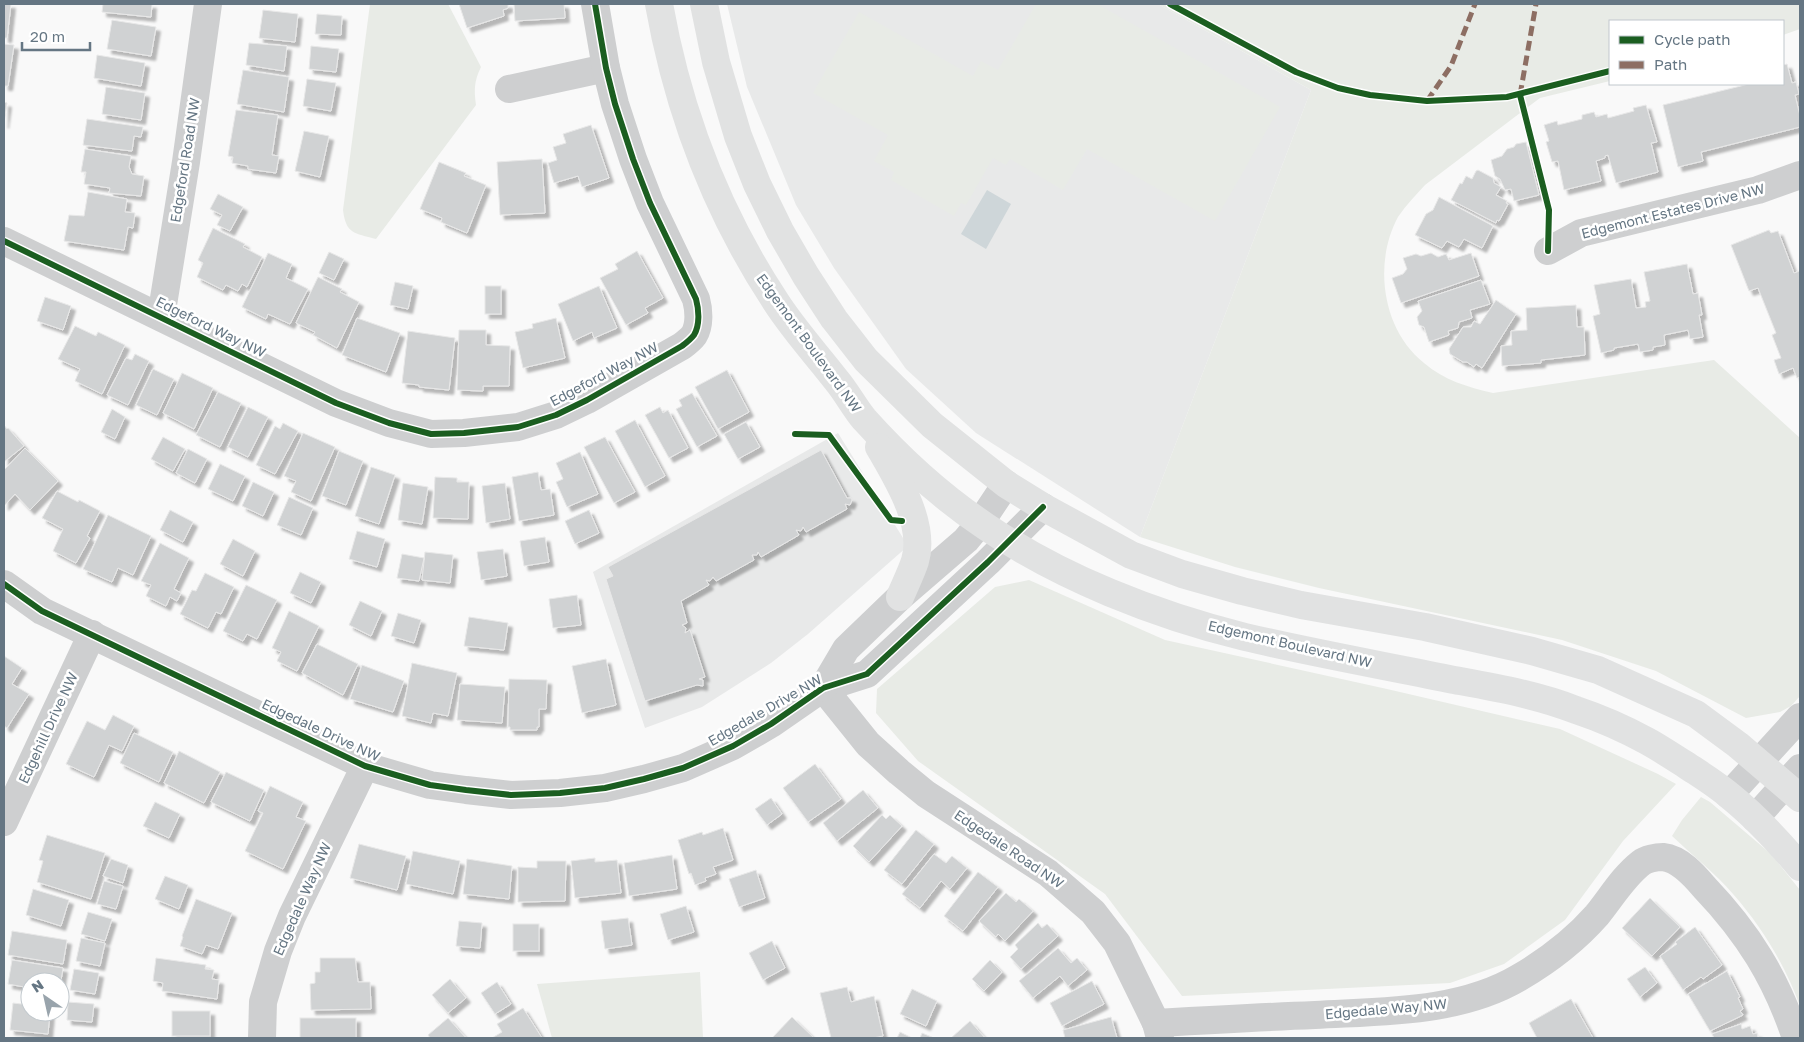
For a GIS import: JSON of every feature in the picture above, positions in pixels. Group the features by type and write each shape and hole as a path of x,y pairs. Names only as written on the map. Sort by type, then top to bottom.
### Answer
{"main road":[{"name":"Edgemont Boulevard NW","path":"659,4 665,41 677,90 711,184 733,230 778,305 863,417 908,463 980,523 1008,542 1072,575 1121,597 1179,618 1244,637 1513,691 1575,709 1646,740 1729,795 1755,818 1800,867"},
{"path":"704,4 716,62 738,136 761,192 780,231 806,276 834,319 866,360 932,425 1006,484 1043,507 1131,555 1182,574 1301,605 1435,630 1532,651 1598,670 1696,714 1759,762 1795,784"},
{"path":"863,417 900,484 914,521 918,539 915,560 900,597"}],"street":[{"name":"Edgeford Road NW","path":"161,317 186,162 208,4"},
{"name":"Edgeford Way NW","path":"4,241 336,403 389,423 431,434 464,433 518,427 556,414 587,400 682,346 694,335 699,310 650,203 615,104 606,68 596,4"},
{"path":"508,89 606,68"},
{"name":"Edgemont Estates Drive NW","path":"1548,251 1581,233 1758,190 1800,175"},
{"name":"Edgedale Drive NW","path":"822,688 846,649 900,597 966,540 980,523 1006,484"},
{"name":"Edgedale Drive NW","path":"4,584 42,611 365,766 430,785 510,795 560,793 605,788 683,768 734,746 822,688 867,674 1043,507"},
{"name":"Edgehill Drive NW","path":"4,822 92,634"},
{"name":"Edgedale Road NW","path":"822,688 868,744 899,772 926,794 1048,873 1093,912 1116,943 1158,1030"},
{"path":"1729,795 1800,717"},
{"name":"Edgedale Way NW","path":"262,1038 263,1002 278,951 292,916 365,766"},
{"path":"1755,818 1795,784"},
{"name":"Edgedale Way NW","path":"1158,1030 1424,1007 1472,997 1519,978 1556,953 1578,935 1642,862 1662,857 1689,871 1730,915 1758,954 1780,994 1796,1038"}],"shaded area":[{"path":"370,4 448,4 481,67 475,86 476,105 376,239 352,231 346,224 343,210"},
{"path":"727,4 1158,4 1311,90 1140,537 976,433 906,369 834,268 796,205 747,87"},
{"path":"1036,4 1097,4 1280,107 1215,221 1087,149 1063,190 1010,159 1006,165 993,158 966,205 961,203 954,216 891,180 894,172 874,161 888,135 813,93 859,12 973,76 981,61 998,70"},
{"path":"1158,4 1800,4 1800,29 1784,35 1784,20 1609,20 1609,81 1540,98 1425,185 1398,217 1390,235 1384,275 1386,295 1399,333 1410,349 1424,363 1456,382 1493,393 1714,360 1800,438 1800,696 1791,706 1780,712 1746,718 1656,671 1562,640 1319,588 1235,567 1140,537 1311,90"},
{"path":"987,190 1011,204 986,249 961,234"},
{"path":"838,433 908,546 808,634 771,663 702,707 645,728 593,572"},
{"path":"1029,580 1165,640 1560,729 1676,784 1623,841 1565,920 1504,964 1450,983 1182,996 1105,894 918,761 876,713 877,689 995,587"},
{"path":"1701,797 1710,802 1771,854 1800,890 1800,1006 1780,961 1754,920 1726,886 1672,836 1682,820"},
{"path":"700,972 703,1038 552,1038 537,984"}],"building":[{"path":"4,4 11,4 7,38 4,38"},
{"path":"103,4 152,4 151,17 102,12"},
{"path":"459,4 508,4 508,8 503,10 504,16 467,28"},
{"path":"514,4 564,4 565,18 515,21"},
{"path":"263,10 298,14 295,42 259,38"},
{"path":"317,14 342,16 341,35 315,34"},
{"path":"112,20 156,27 151,56 107,49"},
{"path":"249,43 287,46 284,71 246,65"},
{"path":"4,44 14,45 8,86 4,86"},
{"path":"311,46 339,49 336,72 309,69"},
{"path":"97,55 145,63 141,86 94,78"},
{"path":"1787,64 1792,83 1796,82 1799,94 1795,95 1800,116 1800,127 1701,152 1703,161 1678,167 1663,105 1745,85 1784,85 1784,65"},
{"path":"243,70 289,77 284,112 237,104"},
{"path":"307,79 336,83 331,111 303,106"},
{"path":"106,87 145,93 141,120 102,114"},
{"path":"4,102 7,103 4,124"},
{"path":"1646,105 1657,142 1651,143 1658,172 1616,183 1608,155 1596,161 1601,181 1564,190 1558,161 1552,162 1546,142 1549,141 1544,125 1557,121 1558,125 1582,119 1582,115 1594,112 1596,117 1607,114 1608,118 1634,111 1633,108"},
{"path":"236,110 278,115 272,155 279,156 276,173 248,169 248,166 232,163 233,157 228,156"},
{"path":"87,119 143,127 141,137 134,136 132,151 83,145"},
{"path":"591,125 609,178 582,187 578,176 554,183 548,163 557,160 553,147 566,143 563,134"},
{"path":"304,131 329,136 320,177 295,171"},
{"path":"1526,142 1539,195 1514,201 1511,189 1505,190 1500,179 1495,176 1491,160 1502,156 1507,149 1514,147 1516,144"},
{"path":"85,149 131,156 129,167 132,174 144,176 141,196 109,193 110,188 84,184 86,172 81,172"},
{"path":"542,159 545,213 500,215 497,162"},
{"path":"439,162 466,173 464,176 486,185 467,233 441,222 442,218 420,209"},
{"path":"1478,170 1493,178 1494,183 1501,187 1496,195 1507,201 1506,203 1508,204 1496,223 1451,200 1466,176 1472,179"},
{"path":"88,192 127,199 125,212 135,213 133,228 128,227 124,250 64,241 69,215 84,216"},
{"path":"218,194 243,207 230,231 217,225 222,215 210,209"},
{"path":"1439,197 1493,226 1482,248 1464,239 1459,247 1447,241 1442,248 1415,235 1426,214 1433,210"},
{"path":"213,228 245,244 243,247 262,257 247,287 242,284 238,291 226,285 223,290 197,277 203,263 198,260"},
{"path":"1769,230 1771,233 1778,231 1794,273 1800,271 1800,377 1797,378 1793,368 1779,374 1774,360 1781,358 1772,335 1776,333 1758,288 1749,291 1731,245"},
{"path":"637,251 663,298 645,308 648,313 626,325 600,278 618,269 615,264"},
{"path":"329,252 344,259 334,280 319,273"},
{"path":"268,253 292,264 286,278 308,289 290,324 268,314 266,319 242,307"},
{"path":"1431,253 1438,257 1446,254 1449,260 1471,253 1479,276 1401,303 1392,278 1403,274 1407,269 1403,258 1416,254 1421,256"},
{"path":"1687,264 1693,294 1698,293 1703,337 1690,339 1688,330 1664,335 1665,345 1653,347 1653,350 1640,352 1638,344 1614,348 1614,350 1601,353 1593,316 1600,314 1594,285 1631,279 1636,308 1646,307 1645,302 1650,301 1644,272"},
{"path":"318,277 342,289 340,292 359,302 337,348 313,335 315,332 296,323"},
{"path":"1481,280 1490,304 1470,310 1472,318 1459,322 1458,328 1448,331 1449,335 1429,342 1424,327 1419,325 1417,317 1422,311 1418,301"},
{"path":"395,282 413,286 408,309 390,305"},
{"path":"485,286 501,286 501,314 485,314"},
{"path":"599,286 617,328 594,338 592,332 573,341 558,304"},
{"path":"45,297 71,306 63,330 37,321"},
{"path":"1496,300 1516,314 1482,368 1476,364 1474,367 1450,354 1449,349 1463,327 1471,327 1474,321 1480,324"},
{"path":"1576,305 1577,327 1584,327 1585,355 1541,360 1541,363 1502,366 1501,346 1512,345 1511,331 1527,330 1526,308"},
{"path":"357,318 400,333 386,372 342,355"},
{"path":"556,318 565,358 523,368 515,332 533,328 532,324"},
{"path":"75,326 96,336 98,332 125,345 102,394 75,381 80,369 58,359"},
{"path":"459,330 486,330 486,345 510,346 509,386 483,386 483,391 457,390"},
{"path":"408,331 455,338 449,390 402,383"},
{"path":"135,354 149,361 128,405 107,395 126,358 132,360"},
{"path":"153,369 174,379 157,415 136,405"},
{"path":"727,370 749,412 718,429 695,387"},
{"path":"182,373 213,388 194,429 163,413"},
{"path":"218,392 241,403 220,447 196,435"},
{"path":"692,393 717,436 697,447 676,409 682,406 679,400"},
{"path":"248,407 268,417 248,457 228,447"},
{"path":"660,407 663,413 668,410 688,448 669,458 645,415"},
{"path":"112,409 125,417 115,439 101,432"},
{"path":"635,420 665,476 645,487 615,431"},
{"path":"746,422 760,447 738,459 724,434"},
{"path":"283,423 298,431 275,474 256,465 275,426 280,429"},
{"path":"4,425 24,446 4,462"},
{"path":"303,433 335,447 311,501 291,492 296,481 284,476"},
{"path":"163,437 185,449 173,471 151,459"},
{"path":"605,437 635,492 614,503 584,447"},
{"path":"25,448 58,481 30,510 15,494 4,506 4,470"},
{"path":"188,449 207,459 195,483 176,473"},
{"path":"821,450 847,498 851,498 850,505 845,504 847,509 806,532 803,527 801,531 796,530 799,535 761,557 758,552 757,555 752,555 754,560 716,581 713,577 710,581 706,580 709,585 681,601 687,623 682,625 686,628 685,633 690,630 705,677 699,679 703,680 703,686 697,685 645,701 606,579 613,576 608,567"},
{"path":"339,451 363,461 346,505 322,496"},
{"path":"580,452 598,494 567,507 556,482 563,479 556,463"},
{"path":"220,464 245,476 233,501 208,489"},
{"path":"371,467 395,475 379,524 355,516"},
{"path":"538,472 541,490 550,489 554,515 519,521 512,477"},
{"path":"435,477 457,478 457,482 469,482 468,519 433,518"},
{"path":"253,482 274,492 263,516 242,506"},
{"path":"403,483 428,487 422,524 398,520"},
{"path":"505,483 510,519 486,523 482,486"},
{"path":"57,491 100,511 87,536 90,538 76,563 53,551 63,529 42,518"},
{"path":"289,497 313,508 301,535 277,525"},
{"path":"170,510 193,522 183,542 160,530"},
{"path":"589,510 599,533 575,544 565,521"},
{"path":"108,515 151,536 133,575 118,568 112,582 83,569"},
{"path":"357,531 385,539 377,567 349,559"},
{"path":"545,537 549,562 524,566 520,541"},
{"path":"233,539 255,551 243,576 220,564"},
{"path":"160,543 189,558 174,589 181,593 177,601 170,597 166,606 146,596 151,585 141,581"},
{"path":"503,549 507,576 481,580 477,552"},
{"path":"425,552 453,555 450,583 422,580"},
{"path":"402,554 424,558 419,581 397,578"},
{"path":"300,572 321,582 311,603 290,593"},
{"path":"205,573 234,587 221,614 216,612 208,628 180,614 192,590 196,591"},
{"path":"246,585 277,600 257,639 247,634 243,641 223,631"},
{"path":"577,595 581,625 553,628 549,599"},
{"path":"360,601 382,611 371,636 349,625"},
{"path":"289,611 319,626 297,671 277,661 281,652 272,648"},
{"path":"398,613 421,620 414,643 391,636"},
{"path":"469,617 508,623 504,650 464,646"},
{"path":"317,644 358,664 343,695 302,673"},
{"path":"4,656 22,668 12,684 29,694 7,728 4,726"},
{"path":"606,659 616,705 582,713 572,666"},
{"path":"412,663 457,673 448,716 433,713 431,723 402,716"},
{"path":"362,665 404,681 393,712 350,699"},
{"path":"509,679 547,680 546,709 539,709 539,727 537,727 537,730 510,730 510,727 508,727"},
{"path":"460,684 505,687 502,723 457,720"},
{"path":"113,715 134,726 122,751 109,745 94,777 66,764 87,721 105,730"},
{"path":"134,733 173,752 159,782 120,763"},
{"path":"179,751 220,772 204,803 164,783"},
{"path":"815,764 841,799 808,822 783,788"},
{"path":"226,772 264,790 250,821 211,802"},
{"path":"270,786 303,802 296,817 306,821 283,869 245,851 263,813 258,811"},
{"path":"863,790 878,808 837,841 823,823"},
{"path":"771,798 782,814 767,825 755,809"},
{"path":"155,802 180,814 169,838 143,826"},
{"path":"882,815 886,819 890,815 902,826 869,862 853,846"},
{"path":"723,828 733,860 713,867 716,874 705,878 706,881 695,885 691,873 689,874 678,840 702,832 703,835"},
{"path":"916,830 934,844 902,884 884,870"},
{"path":"47,835 105,853 91,899 37,882 43,861 39,860"},
{"path":"359,844 406,856 397,890 350,878"},
{"path":"413,851 460,861 453,894 406,884"},
{"path":"934,854 946,863 952,856 967,868 950,889 941,881 920,908 902,894"},
{"path":"672,855 677,889 629,896 624,863"},
{"path":"595,858 595,862 617,860 621,893 575,898 571,861"},
{"path":"111,859 128,865 123,883 103,876"},
{"path":"467,859 512,866 509,899 463,894"},
{"path":"537,861 566,861 565,901 518,902 518,867 537,868"},
{"path":"756,870 765,898 739,907 729,879"},
{"path":"978,872 998,887 963,931 944,916"},
{"path":"165,876 188,885 179,909 155,899"},
{"path":"104,881 123,886 116,909 97,904"},
{"path":"33,889 69,900 61,926 26,915"},
{"path":"1006,893 1016,902 1019,899 1033,911 1005,941 998,934 996,937 979,921"},
{"path":"1650,898 1680,927 1652,956 1622,928"},
{"path":"196,899 232,913 218,949 206,945 202,954 180,946"},
{"path":"686,906 694,932 668,940 660,914"},
{"path":"88,912 112,919 105,941 81,934"},
{"path":"628,918 632,945 605,949 601,921"},
{"path":"459,921 482,923 480,948 456,946"},
{"path":"1038,923 1042,928 1047,924 1058,936 1021,969 1010,957 1018,949 1015,945"},
{"path":"513,924 539,924 539,951 513,951"},
{"path":"1695,927 1722,965 1703,979 1701,977 1683,990 1660,956 1677,944 1675,942"},
{"path":"12,931 67,940 63,964 8,955"},
{"path":"81,938 105,943 100,966 76,961"},
{"path":"772,941 785,968 763,980 749,953"},
{"path":"1058,948 1071,963 1077,958 1087,970 1068,986 1060,976 1033,998 1019,981"},
{"path":"156,958 206,965 205,969 214,970 212,979 219,980 217,999 162,991 163,983 153,981"},
{"path":"320,958 355,958 358,982 370,982 371,1009 311,1010 310,984 315,983 315,972 320,972"},
{"path":"12,960 63,968 62,972 20,972 20,986 8,984"},
{"path":"990,960 1002,972 984,991 972,979"},
{"path":"1645,967 1657,983 1640,997 1627,979"},
{"path":"74,969 99,973 95,994 70,990"},
{"path":"1727,971 1740,997 1738,998 1743,1009 1740,1011 1743,1015 1710,1031 1688,994"},
{"path":"450,979 466,998 448,1013 432,995"},
{"path":"1092,981 1104,1004 1062,1026 1050,1003"},
{"path":"497,982 511,1004 495,1014 481,993"},
{"path":"847,987 851,1002 874,996 883,1036 873,1038 831,1038 820,993"},
{"path":"912,989 937,1001 926,1026 900,1014"},
{"path":"1571,999 1593,1038 1537,1038 1529,1023"},
{"path":"70,1002 94,1004 92,1022 70,1020"},
{"path":"13,1003 20,1004 20,1022 49,1022 48,1034 10,1030"},
{"path":"523,1008 542,1038 492,1038 502,1032 497,1024"},
{"path":"172,1011 210,1011 210,1036 172,1036"},
{"path":"792,1017 814,1038 772,1038"},
{"path":"1111,1017 1117,1038 1065,1038 1063,1030"},
{"path":"300,1018 356,1018 356,1038 300,1038"},
{"path":"448,1018 466,1038 430,1038 428,1035"},
{"path":"970,1021 985,1038 951,1038"},
{"path":"1741,1024 1742,1029 1750,1026 1753,1034 1757,1033 1758,1038 1714,1038 1712,1034"},
{"path":"900,1032 912,1038 897,1038"},
{"path":"922,1033 934,1038 920,1038"}],"marked path":[{"path":"1427,101 1451,66 1475,4"},
{"path":"1520,95 1536,4"}],"cycle path":[{"path":"4,241 336,403 389,423 431,434 464,433 518,427 556,415 587,400 682,346 694,335 698,322 696,299 650,203 615,104 606,68 595,4"},
{"path":"1170,4 1296,72 1338,88 1370,95 1427,101 1507,97 1609,71"},
{"path":"1520,95 1549,210 1548,251"},
{"path":"795,434 829,435 891,520 902,521"},
{"path":"4,584 42,611 365,766 430,785 466,790 511,795 560,793 605,788 683,768 733,746 771,724 823,688 867,674 988,562 1043,507"}]}
